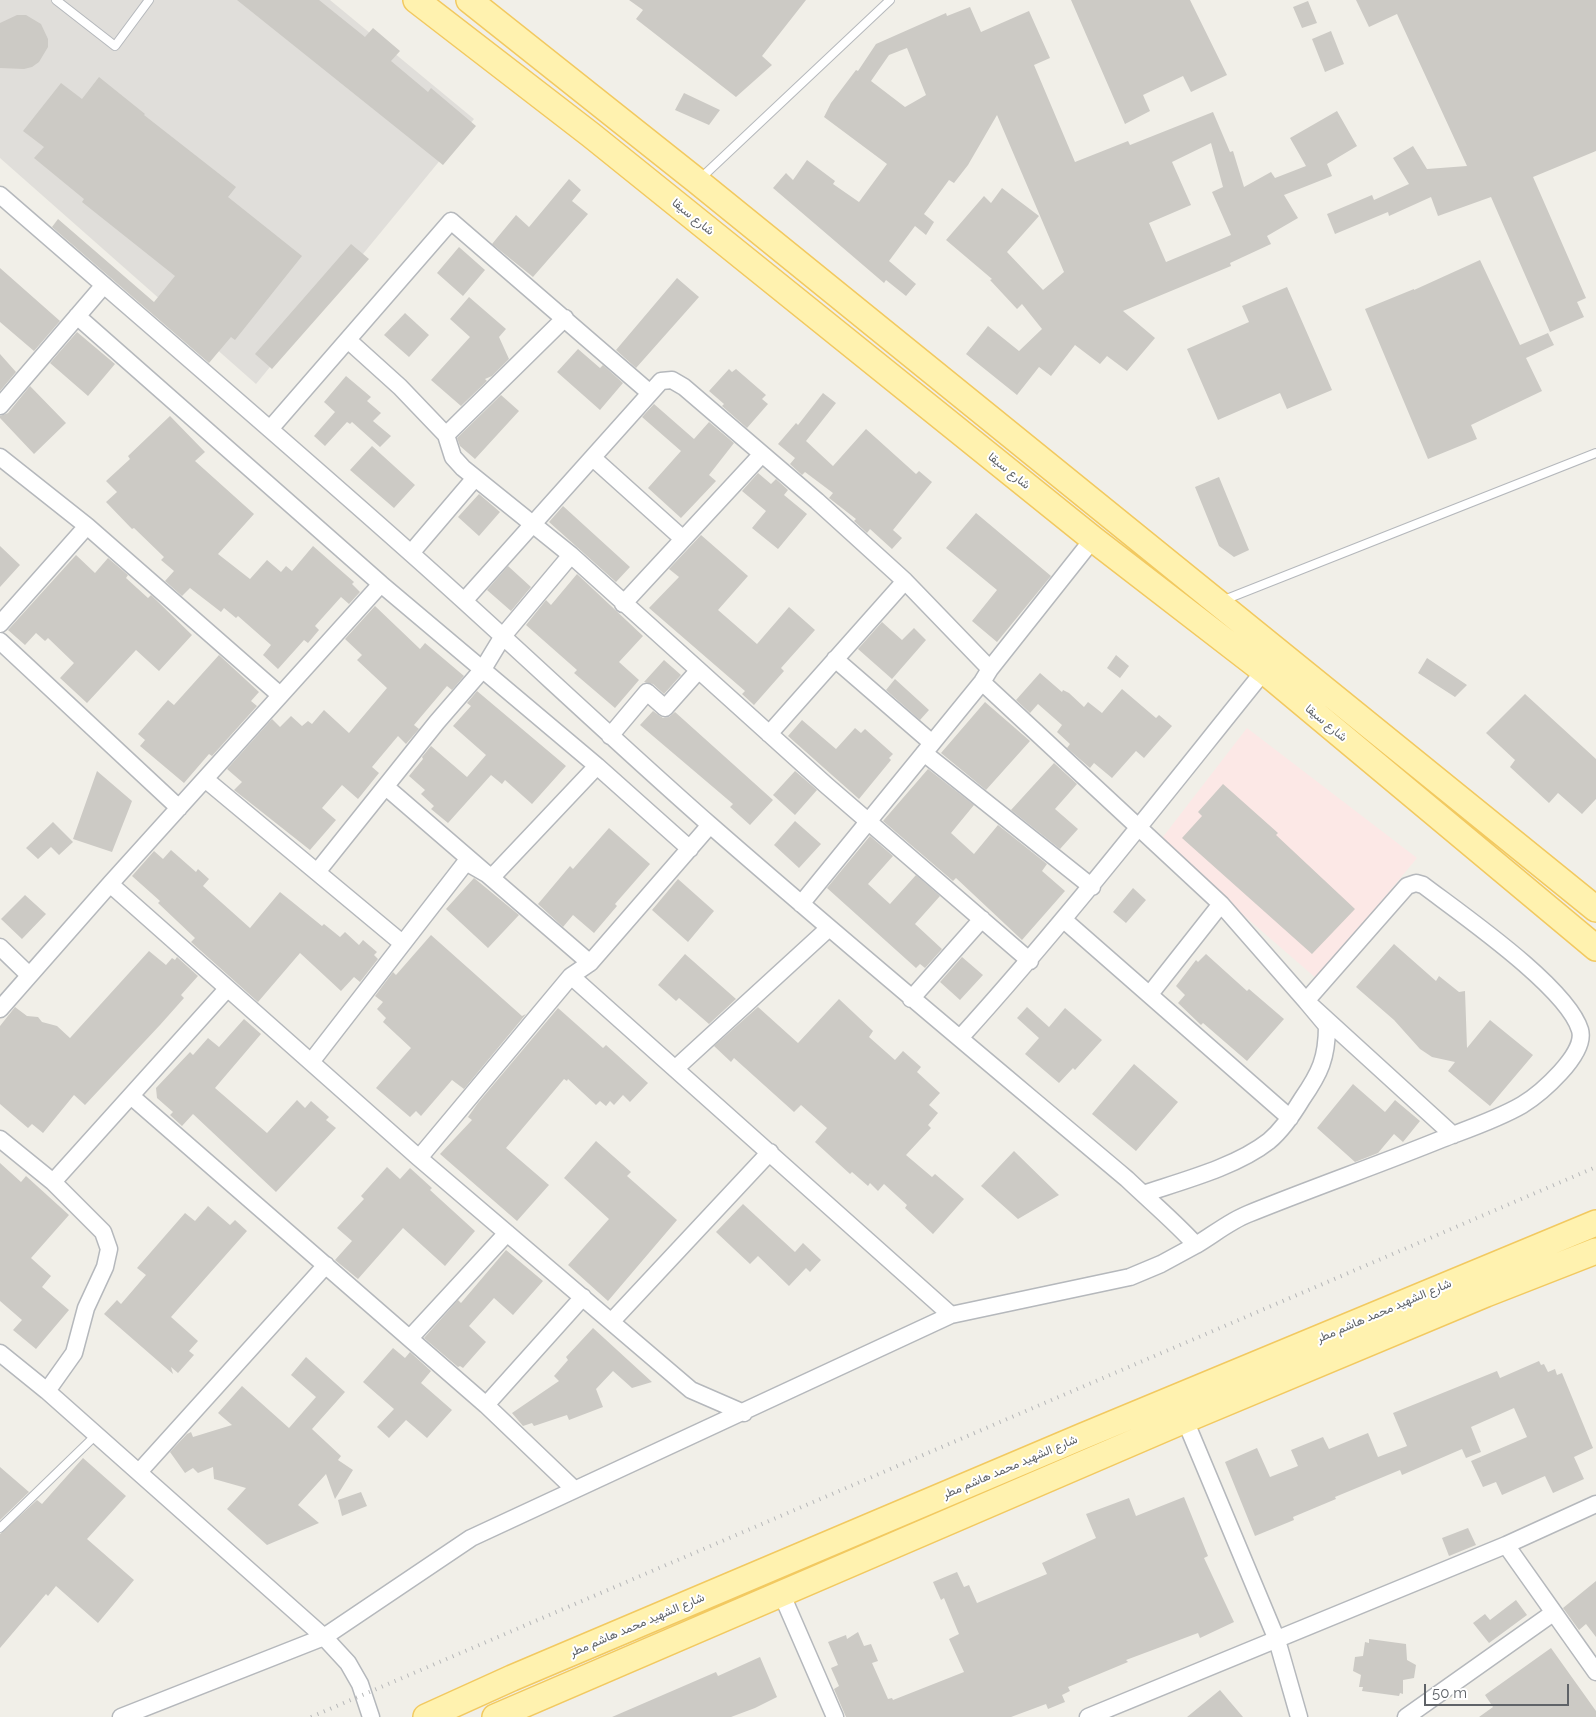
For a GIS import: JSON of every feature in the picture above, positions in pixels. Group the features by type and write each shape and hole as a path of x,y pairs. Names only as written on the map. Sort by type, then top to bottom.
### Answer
{"main road":[{"name":"شارع سيقا","path":"416,0 599,141 1093,539 1264,671 1596,948"},
{"name":"شارع سيقا","path":"469,0 697,181 1596,909"},
{"name":"شارع الشهيد محمد هاشم مطر","path":"426,1717 512,1678 1074,1440 1596,1224"},
{"name":"شارع الشهيد محمد هاشم مطر","path":"495,1717 1185,1420 1486,1294 1596,1251"}],"street":[{"path":"0,195 411,553 710,825 1143,1194 1176,1223 1196,1245"},
{"path":"270,429 451,222 650,393"},
{"path":"0,406 104,285"},
{"path":"77,316 381,584 597,766 690,849"},
{"path":"446,435 565,318"},
{"path":"348,342 400,387 446,435 453,457 475,478 570,556 769,734 1030,961"},
{"path":"464,601 661,381 672,380 684,387 762,454 905,581 986,675 1221,904 1327,1026 1327,1049 1319,1074 1290,1118 1270,1140 1250,1154 1194,1177 1143,1194"},
{"path":"624,604 682,538 762,454"},
{"path":"0,457 87,526 280,695"},
{"path":"593,458 682,538"},
{"path":"411,553 475,478"},
{"path":"0,624 87,526"},
{"path":"801,904 928,748 1093,539"},
{"path":"317,872 483,669 503,636 570,556"},
{"path":"769,734 905,581"},
{"path":"0,1009 29,974 381,584"},
{"path":"0,641 179,808"},
{"path":"835,660 928,748 1092,887"},
{"path":"610,736 647,692 665,708 698,671"},
{"path":"960,1038 1030,961 1092,887 1264,671"},
{"path":"492,877 597,766"},
{"path":"204,779 402,943"},
{"path":"386,787 590,963"},
{"path":"419,1158 571,976 590,963 710,825"},
{"path":"311,1062 466,862 492,877"},
{"path":"121,1717 324,1637 471,1538 574,1489 744,1413 951,1315 1130,1277 1161,1264 1246,1215 1453,1135 1522,1104 1547,1086 1567,1065 1577,1050 1580,1032 1568,1009 1550,987 1474,924 1416,882 1397,894 1306,1001"},
{"path":"110,884 419,1158 691,1390 744,1413"},
{"path":"1150,994 1221,904"},
{"path":"912,999 982,919"},
{"path":"1064,920 1290,1118"},
{"path":"676,1068 829,928"},
{"path":"0,948 29,974"},
{"path":"571,976 951,1315"},
{"path":"53,1182 227,989"},
{"path":"1306,1001 1453,1135"},
{"path":"131,1096 486,1405 574,1489"},
{"path":"0,1139 53,1182 103,1232 109,1249 105,1267 86,1308 74,1353 48,1391"},
{"path":"612,1321 770,1152"},
{"path":"410,1338 507,1233"},
{"path":"139,1472 326,1265"},
{"path":"486,1405 583,1297"},
{"path":"0,1353 48,1391 324,1637 348,1664 356,1677 370,1717"},
{"path":"1185,1420 1276,1640 1299,1717"},
{"path":"1088,1717 1506,1545 1596,1504"},
{"path":"1506,1545 1596,1672"},
{"path":"782,1595 835,1717"},
{"path":"1406,1717 1553,1612"}],"lane":[{"path":"56,0 114,46 149,0"},
{"path":"697,181 890,0"},
{"path":"1216,603 1596,453"},
{"path":"0,1528 96,1435"}],"shaded area":[{"path":"0,0 330,0 474,119 256,384 0,158"},
{"path":"1247,728 1417,858 1317,979 1159,842"}],"building":[{"path":"237,0 319,0 365,37 373,28 400,51 391,61 428,92 431,88 476,126 443,165"},
{"path":"629,0 806,0 762,56 772,65 736,97 636,19 643,10"},
{"path":"1071,0 1190,0 1227,75 1191,92 1183,76 1143,95 1150,111 1125,124"},
{"path":"1356,0 1596,0 1596,151 1533,177 1586,298 1577,302 1584,317 1550,332 1491,197 1438,216 1431,197 1389,216 1388,212 1335,234 1327,214 1372,195 1374,200 1409,184 1393,158 1413,146 1427,169 1467,166 1397,14 1369,27"},
{"path":"1308,1 1317,23 1302,28 1293,7"},
{"path":"970,7 981,32 1029,11 1050,58 1034,65 1075,162 1128,141 1130,145 1213,112 1230,152 1233,151 1244,187 1271,172 1275,178 1306,166 1290,138 1337,111 1357,146 1327,164 1332,176 1284,195 1298,218 1267,236 1271,244 1230,263 1231,266 1123,311 1155,338 1127,371 1107,356 1100,364 1075,345 1051,376 1039,367 1017,395 966,354 988,326 1019,351 1042,329 1022,304 1017,309 990,280 992,279 946,240 984,196 991,203 1002,188 1039,216 1007,252 1043,290 1064,272 997,115 968,165 954,183 949,180 924,214 934,222 926,235 915,226 889,261 916,284 906,296 886,280 884,283 773,188 786,173 793,180 807,160 835,181 833,184 859,202 887,164 824,117 831,103 856,70 858,71 876,44 946,13 947,16","holes":["907,48 926,95 905,107 871,81 889,55","1211,143 1223,187 1212,192 1231,235 1166,262 1149,223 1191,205 1172,162"]},
{"path":"17,15 26,15 41,24 48,39 48,47 39,62 32,67 24,69 0,68 0,23"},
{"path":"1331,31 1344,64 1325,72 1312,39"},
{"path":"99,77 236,187 228,197 302,256 235,340 231,337 209,363 52,227 58,219 154,302 175,276 82,202 84,199 34,158 44,147 23,131 61,83 82,99"},
{"path":"684,93 720,110 709,125 675,110"},
{"path":"569,179 581,190 572,201 588,214 533,277 492,244 516,215 529,227"},
{"path":"351,244 369,259 272,369 255,354"},
{"path":"459,247 485,270 463,296 437,273"},
{"path":"1480,260 1520,345 1548,333 1554,345 1526,358 1542,391 1471,425 1477,439 1428,459 1365,309 1414,290"},
{"path":"0,268 60,321 34,351 0,322"},
{"path":"677,278 699,297 636,368 616,350"},
{"path":"1287,287 1332,390 1287,409 1280,393 1218,420 1187,349 1249,322 1242,306"},
{"path":"469,297 506,329 499,337 509,359 492,376 485,379 487,381 461,406 431,380 470,337 450,319"},
{"path":"405,313 429,335 409,357 384,335"},
{"path":"77,332 115,364 88,396 50,363"},
{"path":"578,349 600,368 603,365 623,383 600,410 557,372"},
{"path":"0,354 16,372 0,391"},
{"path":"729,369 732,372 736,369 766,395 762,399 768,404 747,428 722,406 724,404 709,391"},
{"path":"346,376 371,397 367,401 381,413 373,421 391,436 380,447 352,422 350,424 347,422 325,446 314,436 335,412 324,402"},
{"path":"30,386 66,423 34,454 0,418 0,416 8,413"},
{"path":"823,393 836,403 806,441 833,466 866,429 916,474 919,471 932,482 893,530 902,538 892,549 870,529 867,533 854,521 856,519 829,498 833,493 805,472 802,475 790,464 795,458 778,444 796,423 798,425"},
{"path":"501,395 519,411 475,459 460,446 457,438"},
{"path":"654,404 694,439 709,422 734,443 709,475 716,481 681,518 648,488 681,451 642,417"},
{"path":"170,416 205,452 195,461 254,514 218,554 250,579 267,560 281,572 286,566 292,571 313,546 354,582 352,584 360,592 349,604 341,597 315,626 319,630 308,643 304,640 278,669 263,655 271,645 238,616 236,618 224,608 221,612 190,588 182,596 165,581 174,571 161,560 164,557 134,528 132,529 106,502 117,492 106,481 130,459 128,456"},
{"path":"372,446 415,485 394,508 350,470"},
{"path":"758,473 771,484 776,479 788,490 784,495 807,514 778,549 752,528 766,511 742,491"},
{"path":"1219,477 1249,550 1234,557 1219,546 1195,487"},
{"path":"479,494 500,512 479,536 458,517"},
{"path":"563,506 630,567 616,582 549,522"},
{"path":"976,513 1051,576 997,642 972,621 997,590 946,548"},
{"path":"701,535 748,576 718,610 757,644 789,607 815,630 781,668 784,671 754,705 742,694 745,691 649,608 679,577 669,569"},
{"path":"0,546 20,565 0,587"},
{"path":"76,555 95,573 108,558 128,575 126,578 148,598 151,595 192,635 159,671 136,650 87,703 60,678 74,663 48,638 45,641 36,633 25,645 8,630"},
{"path":"508,566 531,587 511,611 487,590"},
{"path":"577,574 643,636 619,662 639,680 615,708 574,673 577,670 526,625 546,600 551,605"},
{"path":"375,606 420,649 425,643 464,676 452,690 447,686 414,725 419,729 406,744 398,736 372,767 379,773 358,799 342,785 322,808 336,820 310,850 234,790 242,782 227,769 272,719 280,727 291,716 302,726 308,721 312,724 324,710 349,733 387,688 357,660 362,655 345,639"},
{"path":"882,622 902,640 914,628 926,640 892,679 858,649"},
{"path":"219,655 259,692 251,701 257,706 212,756 209,754 184,783 140,746 145,740 138,734 168,700 174,705"},
{"path":"1116,655 1129,666 1120,678 1107,668"},
{"path":"1427,658 1467,685 1455,697 1418,673"},
{"path":"664,660 681,675 664,694 653,684 644,682"},
{"path":"1040,673 1062,692 1063,690 1069,693 1084,707 1088,702 1102,713 1122,689 1156,718 1159,715 1172,726 1144,758 1136,751 1112,778 1094,763 1090,768 1067,748 1070,744 1057,732 1062,725 1038,704 1030,713 1016,700"},
{"path":"895,679 929,710 920,720 886,690"},
{"path":"477,691 566,766 532,804 505,780 502,784 491,775 448,823 431,809 434,806 421,794 425,790 409,776 431,746 467,777 486,755 453,726 471,706 467,703"},
{"path":"1525,694 1596,759 1596,799 1582,814 1558,793 1549,803 1510,767 1515,760 1486,733"},
{"path":"985,702 1030,741 986,790 941,753"},
{"path":"653,711 663,718 669,717 675,712 773,800 750,825 730,807 733,804 640,725"},
{"path":"802,720 836,749 855,728 861,733 865,729 893,754 889,758 891,760 859,799 788,736"},
{"path":"1054,763 1077,784 1055,809 1078,829 1060,849 1011,810"},
{"path":"928,769 974,805 951,833 974,854 998,825 1047,864 1042,871 1065,891 1022,940 956,878 953,881 883,821"},
{"path":"97,771 132,801 112,852 73,839"},
{"path":"795,771 817,790 795,815 773,795"},
{"path":"1223,784 1278,833 1276,835 1355,909 1312,954 1182,838 1202,816 1198,812"},
{"path":"795,821 821,844 799,868 774,845"},
{"path":"53,822 73,842 59,855 51,847 38,859 26,848"},
{"path":"609,828 650,864 615,904 617,906 594,933 573,915 563,927 538,904 570,866 573,869"},
{"path":"870,836 893,856 868,884 890,904 916,875 940,896 915,924 942,949 925,968 920,964 916,968 827,888"},
{"path":"171,850 196,872 198,869 209,879 203,886 250,928 280,892 322,926 324,924 340,937 345,932 359,945 363,940 377,952 374,955 378,959 360,982 354,977 341,991 300,953 258,1002 191,942 195,938 158,903 160,901 132,876 154,851 163,859"},
{"path":"474,878 519,915 488,948 446,909"},
{"path":"678,879 714,911 688,942 652,910"},
{"path":"1133,888 1146,900 1126,923 1113,912"},
{"path":"25,895 46,914 22,939 1,919"},
{"path":"431,935 522,1016 526,1014 464,1089 452,1080 421,1116 416,1111 410,1117 376,1088 411,1048 383,1022 386,1018 377,1009 383,1002 375,996 393,972 396,975"},
{"path":"1394,944 1436,981 1439,976 1459,992 1465,991 1467,1048 1490,1020 1533,1055 1490,1106 1448,1071 1455,1062 1432,1057 1420,1049 1394,1020 1356,987"},
{"path":"149,951 166,965 172,958 175,960 177,957 198,976 181,995 184,998 85,1105 74,1095 43,1133 32,1124 28,1128 0,1104 0,1026 15,1007 27,1016 38,1017 42,1022 57,1026 70,1038"},
{"path":"685,954 736,999 709,1024 679,998 676,1001 658,985"},
{"path":"1206,954 1247,991 1249,989 1284,1019 1247,1061 1203,1023 1201,1025 1178,1003 1185,995 1176,986 1196,960 1198,962"},
{"path":"962,957 983,975 960,1000 940,982"},
{"path":"839,999 873,1031 869,1037 895,1060 903,1051 921,1067 917,1072 940,1093 929,1105 938,1113 928,1125 931,1128 906,1155 932,1177 935,1174 964,1199 933,1234 905,1208 907,1205 884,1184 878,1191 870,1183 868,1186 852,1172 850,1174 815,1142 827,1128 801,1105 794,1112 734,1058 731,1062 714,1046 758,1007 798,1043"},
{"path":"1027,1007 1049,1027 1065,1008 1102,1040 1075,1070 1073,1068 1059,1083 1025,1054 1039,1038 1017,1018"},
{"path":"558,1008 603,1048 606,1045 648,1083 630,1102 623,1095 614,1105 610,1101 606,1106 600,1101 596,1105 568,1079 567,1081 564,1079 506,1148 549,1185 517,1221 440,1154 472,1120 468,1117 478,1103"},
{"path":"244,1019 261,1034 215,1088 267,1133 297,1100 305,1108 311,1101 329,1117 326,1120 336,1128 276,1192 193,1114 182,1126 170,1115 173,1112 157,1098 156,1088 190,1052 193,1055 208,1038 219,1047"},
{"path":"1134,1064 1178,1102 1136,1151 1092,1114"},
{"path":"1353,1084 1385,1112 1395,1100 1420,1121 1403,1142 1394,1134 1378,1153 1355,1162 1317,1128"},
{"path":"596,1141 631,1172 627,1176 677,1220 608,1301 568,1265 609,1219 564,1178"},
{"path":"1014,1151 1059,1195 1018,1219 981,1186"},
{"path":"0,1163 21,1182 26,1176 69,1215 31,1258 51,1276 42,1287 69,1310 36,1349 13,1330 22,1320 0,1301"},
{"path":"387,1167 400,1179 410,1168 432,1188 430,1190 475,1231 445,1266 403,1228 358,1279 335,1260 352,1241 337,1228 364,1199 361,1196"},
{"path":"743,1204 795,1252 803,1243 821,1260 810,1272 806,1268 789,1286 758,1256 750,1264 716,1232"},
{"path":"208,1206 230,1225 235,1220 247,1231 171,1317 198,1341 189,1351 194,1355 178,1373 171,1367 173,1374 104,1314 117,1300 121,1304 146,1275 137,1268 185,1213 195,1221"},
{"path":"506,1250 543,1281 513,1315 494,1298 469,1326 486,1342 463,1368 458,1367 424,1338 458,1300 461,1303"},
{"path":"593,1328 652,1382 632,1388 613,1371 596,1389 603,1407 569,1420 567,1415 534,1426 532,1423 523,1426 512,1413 559,1381 554,1376 568,1360 566,1357"},
{"path":"393,1348 405,1358 410,1352 431,1371 421,1383 452,1410 427,1438 406,1420 389,1438 377,1427 394,1409 363,1382"},
{"path":"306,1357 345,1392 312,1429 341,1456 338,1460 353,1470 335,1499 326,1474 298,1505 319,1523 267,1545 227,1509 246,1488 214,1479 213,1467 198,1473 193,1468 185,1473 170,1452 191,1432 193,1437 232,1425 218,1413 242,1386 289,1428 316,1397 291,1375"},
{"path":"1539,1361 1541,1365 1544,1364 1548,1372 1555,1369 1557,1375 1562,1373 1593,1448 1574,1457 1584,1479 1553,1493 1545,1476 1502,1495 1496,1482 1483,1487 1471,1461 1527,1437 1514,1408 1471,1427 1481,1452 1466,1458 1462,1449 1402,1475 1400,1470 1335,1497 1336,1499 1293,1517 1294,1520 1255,1536 1225,1462 1257,1448 1270,1477 1298,1466 1291,1450 1323,1437 1329,1449 1368,1433 1378,1457 1407,1446 1393,1413 1497,1371 1500,1378"},
{"path":"83,1458 126,1496 87,1539 134,1580 98,1623 56,1586 48,1596 46,1594 0,1648 0,1534 37,1500 42,1504"},
{"path":"0,1467 29,1492 0,1520"},
{"path":"361,1492 367,1506 342,1516 338,1500"},
{"path":"1184,1497 1208,1556 1204,1558 1234,1622 1200,1638 1198,1633 1126,1660 1128,1662 1068,1687 1070,1691 1062,1695 1065,1702 1048,1709 1046,1704 1011,1717 846,1717 834,1689 839,1686 831,1668 838,1665 828,1642 846,1635 847,1639 858,1632 864,1646 871,1644 878,1661 872,1663 888,1699 892,1698 893,1700 964,1672 949,1639 959,1634 944,1598 941,1600 933,1582 957,1572 964,1587 969,1585 977,1603 1047,1574 1042,1563 1096,1538 1086,1514 1129,1498 1136,1516"},
{"path":"1468,1528 1476,1545 1449,1556 1442,1538"},
{"path":"1596,1581 1596,1637 1586,1624 1579,1630 1563,1608"},
{"path":"1516,1600 1527,1615 1489,1643 1473,1623 1485,1614 1490,1620"},
{"path":"1369,1639 1406,1644 1407,1660 1416,1665 1414,1678 1403,1680 1403,1694 1400,1693 1399,1696 1362,1691 1363,1687 1359,1687 1361,1675 1353,1671 1355,1657 1363,1656 1365,1642 1369,1643"},
{"path":"1551,1648 1596,1711 1596,1717 1479,1717 1493,1707 1485,1695"},
{"path":"760,1657 777,1697 755,1708 731,1717 612,1717 716,1672 718,1676"},
{"path":"1220,1690 1243,1717 1187,1717"}],"railway":[{"path":"311,1717 1596,1167"}]}
